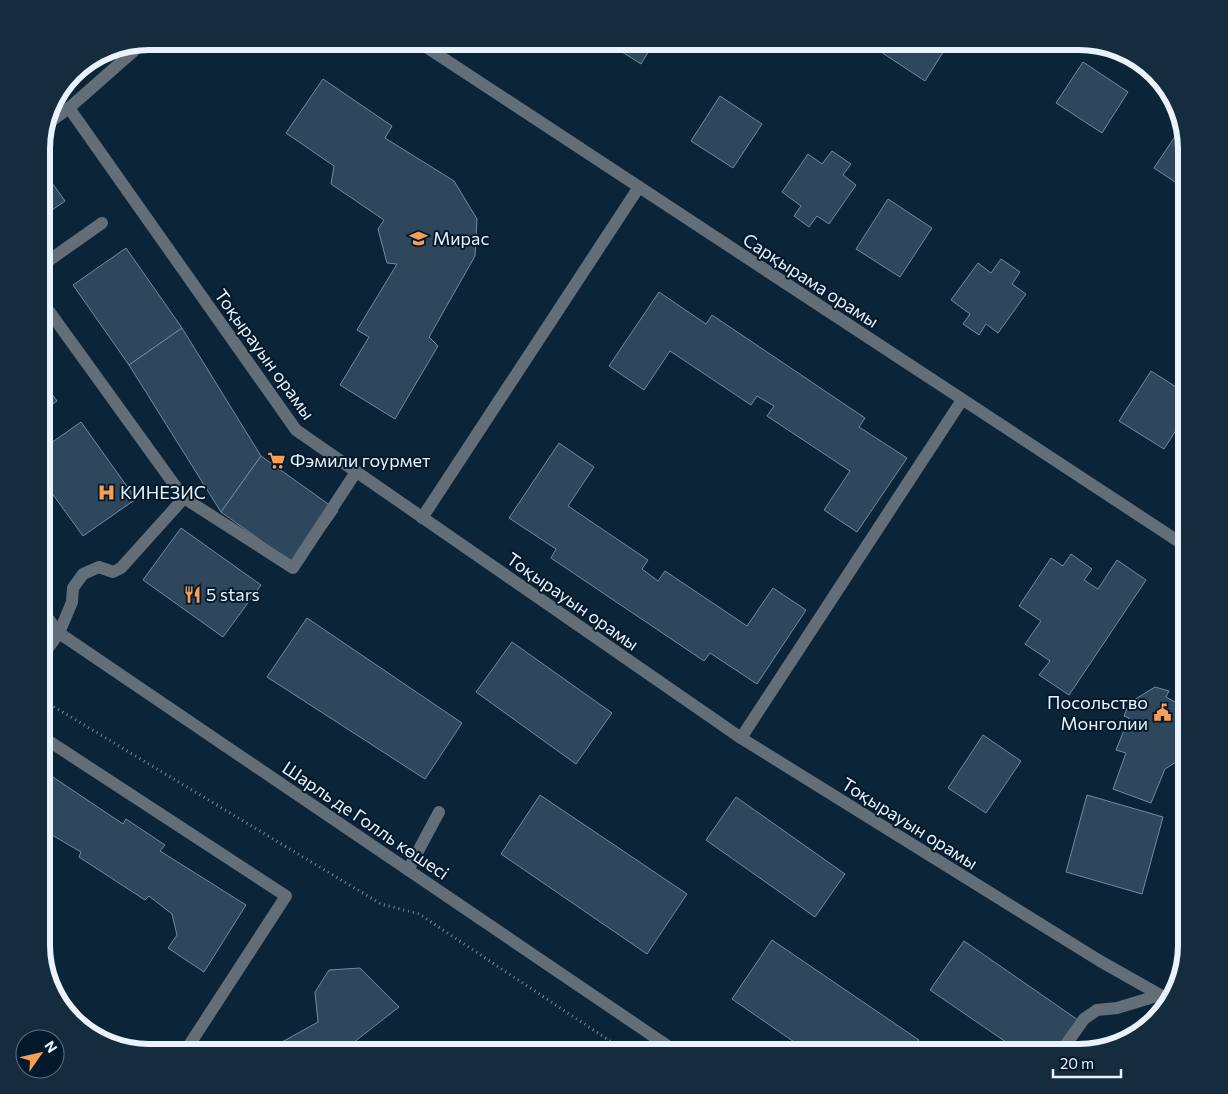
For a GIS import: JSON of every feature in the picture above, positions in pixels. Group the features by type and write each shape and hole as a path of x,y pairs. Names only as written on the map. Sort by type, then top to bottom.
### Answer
{"street":[{"name":"Сарқырама орамы","path":"431,50 1178,541"},
{"path":"55,118 133,52"},
{"name":"Тоқырауын орамы","path":"69,108 296,430 740,738 1100,961 1163,997"},
{"path":"422,518 638,187"},
{"path":"50,260 102,223"},
{"path":"50,311 184,498 293,568 356,472"},
{"path":"740,738 962,400"},
{"path":"50,646 59,633 72,602 73,588 83,574 99,567 113,572 121,568 184,498"},
{"name":"Шарль де Голль көшесі","path":"50,621 59,633 665,1044"},
{"path":"50,741 286,896 190,1044"},
{"path":"408,870 439,812"},
{"path":"1066,1044 1084,1018 1097,1010 1162,999"}],"path":[{"path":"50,704 381,904 419,914 614,1044"}],"building":[{"path":"619,50 650,50 641,64"},
{"path":"882,50 944,50 925,81 881,52"},
{"path":"1083,62 1128,92 1102,133 1056,103"},
{"path":"323,79 392,126 385,138 454,181 477,219 475,256 429,337 438,346 395,419 340,385 369,337 357,330 397,264 387,263 378,229 384,220 331,184 334,166 286,133"},
{"path":"720,96 762,124 733,168 691,141"},
{"path":"1177,134 1178,184 1154,168"},
{"path":"832,151 851,164 843,175 856,185 829,224 817,216 809,227 794,216 801,206 782,192 808,154 822,164"},
{"path":"50,180 65,201 50,211"},
{"path":"888,199 932,228 900,277 856,249"},
{"path":"126,248 182,328 129,365 73,285"},
{"path":"1001,259 1020,272 1012,284 1026,294 998,333 986,324 979,335 963,324 970,314 951,300 978,263 991,273"},
{"path":"659,292 706,324 712,315 865,418 859,427 907,458 857,532 824,510 850,471 767,416 774,406 757,396 751,405 670,351 644,390 609,366"},
{"path":"182,328 261,456 221,512 129,365"},
{"path":"1151,371 1178,388 1178,427 1164,449 1119,421"},
{"path":"50,391 57,401 50,406"},
{"path":"81,422 136,499 83,536 50,490 50,444"},
{"path":"559,443 594,467 568,506 648,560 642,569 658,581 665,571 747,626 773,588 806,610 757,684 710,653 704,661 551,558 556,549 509,518"},
{"path":"261,456 338,511 298,567 221,512"},
{"path":"181,528 261,585 223,637 143,580"},
{"path":"1071,554 1092,569 1084,580 1098,589 1117,560 1146,580 1069,695 1039,675 1050,661 1025,644 1041,621 1019,606 1051,558 1063,566"},
{"path":"307,618 462,723 425,779 267,677"},
{"path":"512,642 612,713 576,764 476,692"},
{"path":"1155,687 1169,691 1166,697 1175,702 1178,697 1178,761 1165,769 1151,803 1113,789 1126,753 1116,750 1129,718 1124,716 1129,703"},
{"path":"983,735 1021,761 986,813 948,788"},
{"path":"50,775 123,824 126,819 165,845 160,851 246,905 204,972 168,948 177,935 172,914 149,896 145,900 79,857 81,852 50,834"},
{"path":"540,795 687,894 647,954 501,854"},
{"path":"1087,795 1163,817 1142,894 1066,872"},
{"path":"736,797 845,874 815,917 706,840"},
{"path":"772,940 919,1040 916,1044 797,1044 732,999"},
{"path":"964,941 1078,1020 1062,1044 1009,1044 930,990"},
{"path":"360,968 399,1007 352,1044 283,1044 282,1042 318,1022 315,992 329,970"}],"place":[{"name":"Мирас","path":"419,238"},
{"name":"Фэмили гоурмет","path":"276,460"},
{"name":"КИНЕЗИС","path":"106,492"},
{"name":"5 stars","path":"192,594"},
{"name":"Посольство Монголии","path":"1162,712"}]}
